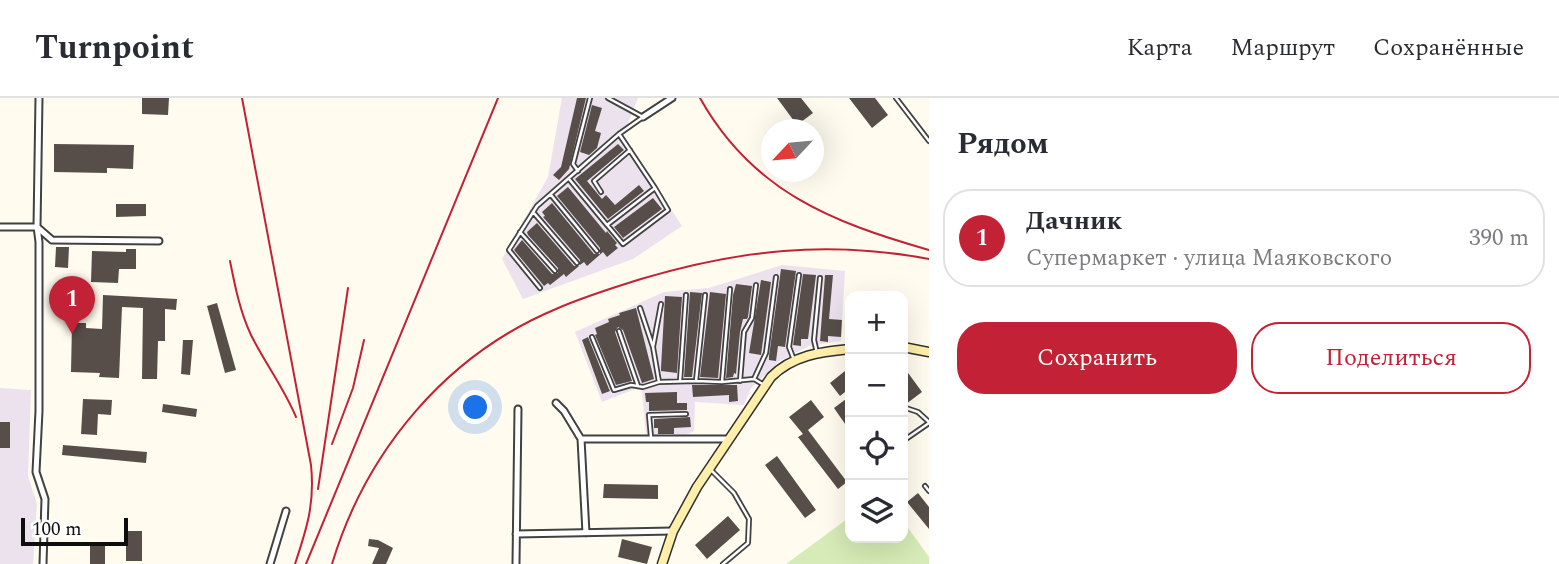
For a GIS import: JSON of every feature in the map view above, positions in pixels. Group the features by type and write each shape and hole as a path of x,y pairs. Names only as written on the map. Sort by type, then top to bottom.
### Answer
{"street":[{"path":"39,98 39,411 36,472 45,499 43,564"},
{"path":"643,117 671,98"},
{"path":"0,227 37,227 52,240 159,242"},
{"path":"908,348 929,352"},
{"path":"662,564 673,531 709,468 764,385 781,367 794,360 817,353 845,350"},
{"path":"556,403 581,439 586,533"},
{"path":"516,564 518,409"},
{"path":"581,439 728,439"},
{"path":"270,564 286,511"},
{"path":"516,534 673,531"}],"lane":[{"path":"578,171 573,164 590,98"},
{"path":"540,288 509,250 533,212 619,134 643,117 608,98"},
{"path":"620,104 622,98"},
{"path":"895,98 929,141"},
{"path":"569,178 623,244 668,210 619,134"},
{"path":"601,192 594,181 629,150"},
{"path":"607,225 655,188"},
{"path":"551,195 597,251"},
{"path":"533,212 577,263"},
{"path":"520,232 555,271"},
{"path":"794,360 789,347 799,275"},
{"path":"754,379 766,353 776,277"},
{"path":"817,353 814,340 820,278"},
{"path":"740,381 744,332 752,318 756,285"},
{"path":"722,382 730,289"},
{"path":"680,381 686,295"},
{"path":"696,381 705,295"},
{"path":"653,347 660,304"},
{"path":"640,308 653,347 659,382"},
{"path":"619,331 638,386"},
{"path":"592,337 614,390 631,385 643,387 659,382 680,381 722,382 754,379 764,385"},
{"path":"908,409 918,412 929,423 908,438"},
{"path":"651,440 649,415 686,414"},
{"path":"709,468 734,493 749,519 748,543 723,564"},
{"path":"925,486 929,491"}],"shaded area":[{"path":"562,98 638,98 623,136 682,226 633,259 523,299 502,259 548,177"},
{"path":"782,265 845,271 841,341 809,346 780,361 751,388 744,405 695,402 694,431 686,435 646,436 642,391 635,389 602,402 575,332 664,292 709,288"},
{"path":"0,388 31,390 28,476 37,504 33,564 0,564"}],"green space":[{"path":"845,521 845,543 908,543 908,528 929,557 929,564 786,564"}],"building":[{"path":"142,98 169,98 168,115 142,114"},
{"path":"577,98 586,98 569,169 559,180 553,175 561,167"},
{"path":"777,98 801,98 813,113 805,119 793,119"},
{"path":"849,98 875,98 888,115 872,128"},
{"path":"592,105 602,108 595,131 601,133 597,148 589,155 580,152"},
{"path":"54,144 134,145 133,169 107,168 107,173 54,172"},
{"path":"618,144 624,150 587,181 602,199 606,195 615,205 639,185 644,191 608,219 575,179"},
{"path":"568,187 617,243 615,245 618,248 607,257 603,252 587,266 584,262 580,265 580,260 543,217 545,216 542,212 552,203 594,254 600,254 600,248 557,196"},
{"path":"653,198 662,209 623,238 614,227"},
{"path":"116,204 146,204 146,216 116,217"},
{"path":"537,223 574,266 579,266 566,277 564,274 550,285 548,283 544,286 514,250 522,240 552,274 558,273 558,268 528,235 527,232"},
{"path":"56,247 69,247 68,268 55,267"},
{"path":"126,249 136,249 136,269 119,269 118,283 91,282 92,251 126,252"},
{"path":"781,269 796,271 785,347 778,346 776,361 769,360 769,356"},
{"path":"803,274 816,275 808,339 801,339 801,346 793,345"},
{"path":"825,275 833,275 829,319 842,320 841,337 828,336 828,342 820,341"},
{"path":"761,280 771,282 761,355 749,353"},
{"path":"736,284 752,286 748,317 743,319 740,332 736,374 726,378 733,295"},
{"path":"690,292 702,293 692,377 684,377"},
{"path":"710,292 726,294 718,378 700,377"},
{"path":"103,295 177,299 176,310 165,309 165,341 158,341 157,379 142,379 143,308 122,307 119,378 99,377 100,373 71,372 72,323 86,323 86,328 102,329"},
{"path":"665,296 682,297 677,373 661,371"},
{"path":"217,303 236,370 225,373 207,306"},
{"path":"636,308 654,379 642,383 623,330 618,327 615,332 632,381 616,385 595,335 595,328 609,322 608,319 620,315 619,313"},
{"path":"588,337 610,391 602,394 582,340"},
{"path":"183,340 193,340 190,375 181,374"},
{"path":"845,371 845,392 840,396 830,383"},
{"path":"908,373 922,392 908,402"},
{"path":"692,385 737,385 738,401 729,402 729,395 693,397"},
{"path":"677,392 677,403 687,403 687,410 649,411 645,393"},
{"path":"83,399 112,400 111,415 98,414 97,435 81,434"},
{"path":"811,400 824,417 808,430 845,479 845,484 838,489 798,437 803,434 789,417"},
{"path":"845,400 845,424 834,408"},
{"path":"163,404 197,409 196,417 162,412"},
{"path":"690,417 691,427 674,428 674,434 658,434 658,428 654,428 654,419"},
{"path":"0,422 10,422 10,448 0,448"},
{"path":"63,445 147,452 146,463 62,455"},
{"path":"777,456 816,510 805,518 765,465"},
{"path":"604,484 658,485 658,499 603,498"},
{"path":"918,493 929,507 929,529 908,503"},
{"path":"728,516 740,530 707,559 695,545"},
{"path":"126,531 142,531 142,561 126,561"},
{"path":"369,539 378,540 393,548 386,564 372,564 379,548 368,546"},
{"path":"622,539 652,547 647,564 618,557"},
{"path":"90,545 105,545 105,564 90,564"}],"railway":[{"path":"242,98 311,465 309,515 295,564"},
{"path":"306,564 498,98"},
{"path":"700,98 721,130 744,157 769,180 827,214 859,228 929,250"},
{"path":"332,564 347,522 366,483 389,446 416,411 446,380 479,352 516,329 566,305 619,286 677,269 748,255 819,249 891,253 929,259"},
{"path":"230,261 247,326 296,417"},
{"path":"318,489 348,288"},
{"path":"332,444 353,388 364,340"}],"place":[{"name":"Дачник","path":"72,334"}]}
